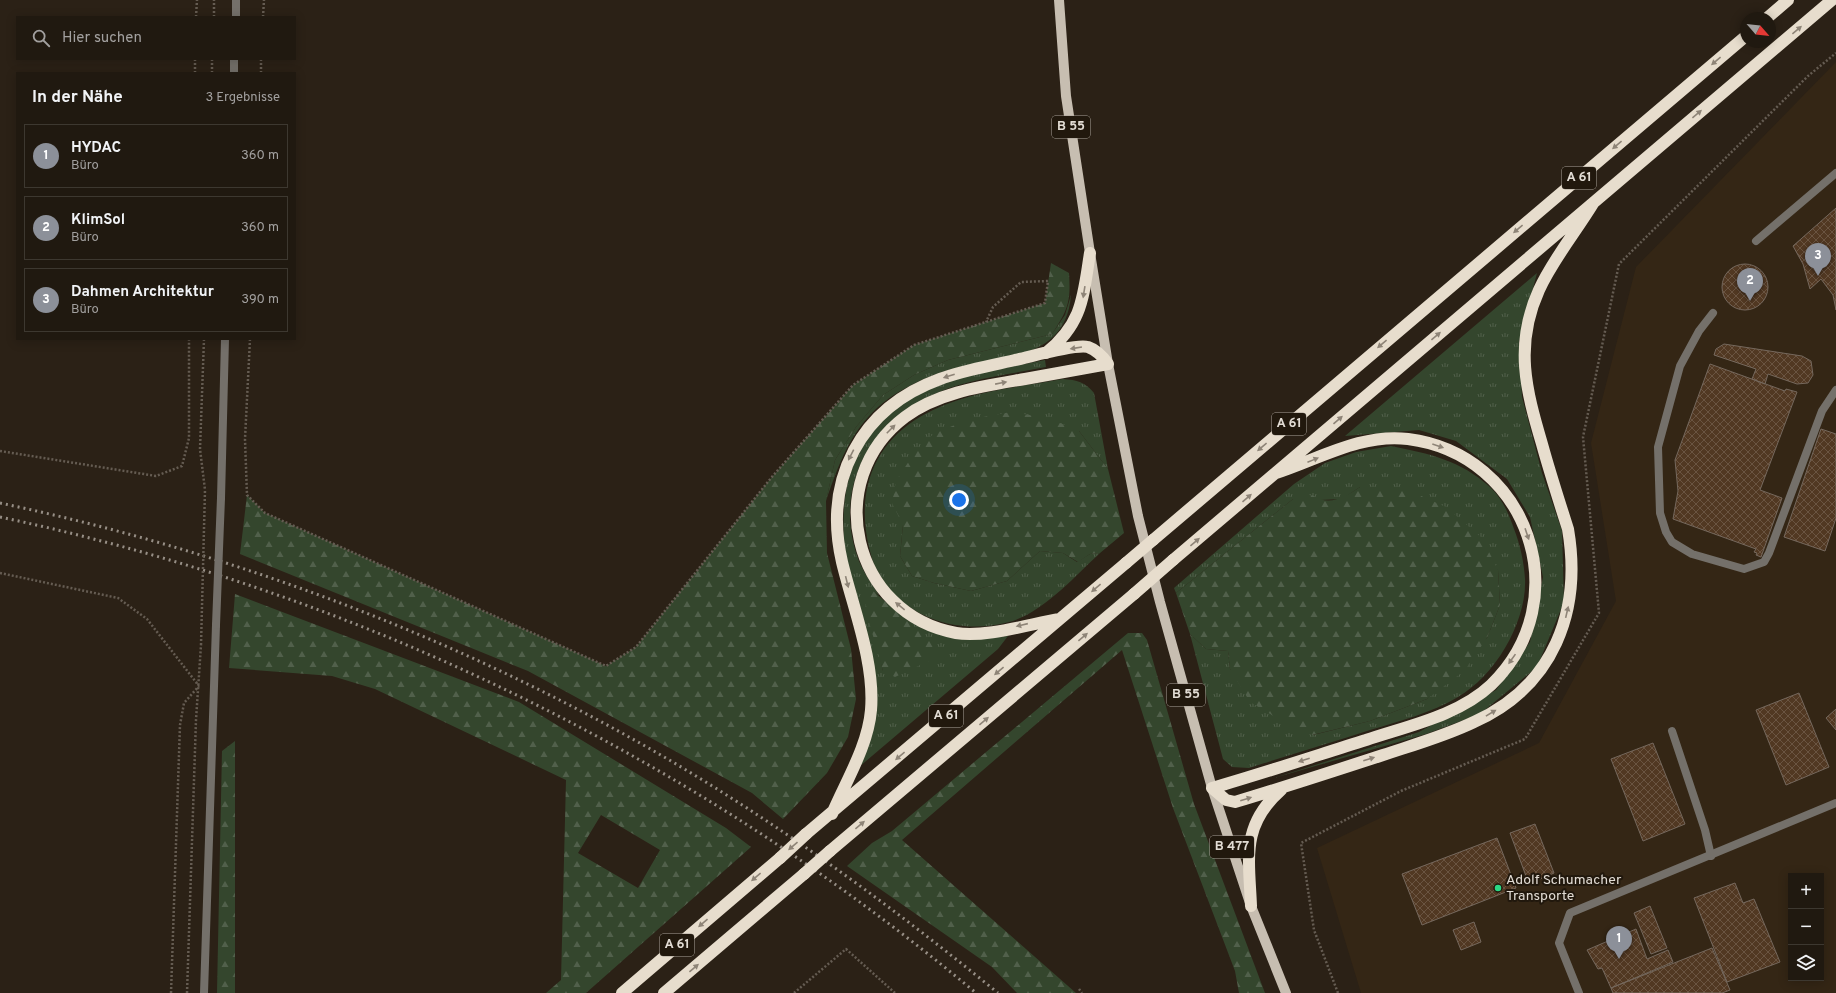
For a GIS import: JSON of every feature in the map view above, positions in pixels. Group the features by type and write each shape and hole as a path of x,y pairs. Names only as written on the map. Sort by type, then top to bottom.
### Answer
{"highway":[{"path":"1774,12 1788,0"},
{"name":"A 61","path":"664,993 1832,0"},
{"name":"A 61","path":"622,993 806,834 832,814 1740,41"},
{"path":"1212,788 1226,800 1235,802 1283,788 1424,741 1474,722 1508,702 1522,690 1549,657 1565,621 1569,604 1572,587 1571,550 1568,529 1528,396 1525,345 1532,308 1539,290 1548,273 1594,202"},
{"path":"1046,353 1069,331 1077,316 1082,298 1090,253"},
{"path":"832,814 864,740 871,710 867,664 842,560 838,530 839,492 849,459 865,431 878,416 918,388 960,372 1046,353 1087,347 1097,352 1108,364"},
{"path":"1060,619 989,633 972,634 957,633 924,623 887,594 870,572 864,559 856,527 859,487 870,456 881,440 905,417 930,403 963,391 1108,364"},
{"path":"1212,788 1413,724 1459,707 1490,685 1516,654 1530,621 1534,602 1535,583 1532,551 1528,535 1515,507 1507,494 1488,474 1475,464 1450,450 1428,442 1406,438 1373,440 1346,446 1276,473"},
{"path":"1251,906 1250,836 1262,810 1283,788"}],"main road":[{"name":"B 55","path":"1059,0 1066,96 1108,364 1138,516 1212,788"},
{"name":"B 477","path":"1212,788 1251,906 1286,993"}],"street":[{"path":"236,0 236,16"},
{"path":"234,60 234,72"},
{"path":"1756,241 1836,173"},
{"path":"1713,313 1699,331 1680,366 1658,447 1660,513 1666,532 1672,542 1692,554 1744,569 1764,562 1769,553 1822,411 1836,390"},
{"path":"204,993 226,340"},
{"path":"1672,731 1705,830 1711,856"},
{"path":"1579,993 1559,943 1570,913 1711,856 1836,803"}],"path":[{"path":"196,16 197,0"},
{"path":"214,0 214,16"},
{"path":"263,16 264,0"},
{"path":"1338,993 1314,930 1301,843 1401,791 1525,739 1599,613 1583,437 1619,264 1808,76 1836,53"},
{"path":"195,60 195,72"},
{"path":"212,60 212,72"},
{"path":"261,60 261,72"},
{"path":"250,340 245,439 247,495 265,513 606,666 636,647 771,478 853,385 914,345 986,322 1045,303 1048,281 1021,282 993,308 986,322"},
{"path":"0,451 156,476 182,466 189,438 189,340"},
{"path":"187,993 206,490 200,449 204,340"},
{"path":"0,572 118,598 147,619 199,686"},
{"path":"171,993 180,724 184,703 199,686 214,683"},
{"path":"794,993 846,949 895,993"},
{"path":"1079,989 1082,993"}],"shaded area":[{"path":"1836,62 1836,993 1361,993 1317,848 1539,743 1616,601 1591,443 1636,267"}],"green space":[{"path":"1051,263 1069,273 1070,283 1069,299 1065,312 1052,334 948,360 914,375 883,395 856,427 835,460 826,501 827,553 851,649 856,699 848,737 827,773 783,819 752,793 528,671 240,554 247,495 265,513 606,666 636,647 771,478 853,385 914,345 1045,303"},
{"path":"1537,273 1519,342 1522,397 1542,473 1562,531 1564,602 1537,667 1480,714 1426,734 1274,778 1419,732 1496,690 1530,642 1543,577 1530,517 1507,479 1456,441 1419,430 1345,436"},
{"path":"1071,295 1067,316 1058,332 1045,343 1030,351 956,368 933,375 904,389 883,403 870,415 851,440 826,501 835,460 856,427 883,395 914,375 948,360 1052,334 1065,315"},
{"path":"1045,360 1046,367 971,382 928,397 906,410 887,426 872,444 860,465 853,488 850,511 852,536 859,561 879,595 872,591 878,649 883,671 912,625 900,615 929,630 953,638 973,639 1008,636 998,649 859,767 867,750 872,734 876,699 847,564 843,525 845,500 850,477 858,455 869,436 885,418 904,402 928,389 941,383 970,375"},
{"path":"1063,379 1080,382 1094,393 1108,469 1079,431 903,525 900,556 912,576 934,583 971,591 1007,581 1040,551 1063,553 1077,562 1090,554 1100,553 1058,593 1034,611 1009,622 991,626 973,627 956,625 923,615 907,606 882,581 871,556 866,528 866,492 878,460 887,445 915,420 949,403 986,392"},
{"path":"1011,412 1048,418 1079,431 1108,469 1124,533 1100,553 1090,554 1078,562 1063,553 1040,551 1007,581 971,591 934,583 912,576 900,556 903,525 892,503 896,481 913,455 933,434 967,420"},
{"path":"1391,446 1432,455 1456,464 1479,478 1494,491 1502,501 1518,541 1523,560 1525,579 1521,613 1514,630 1496,662 1484,676 1472,688 1448,703 1404,720 1249,768 1232,767 1223,759 1190,634 1206,649 1228,651 1230,669 1313,735 1370,721 1427,699 1487,638 1500,605 1498,570 1360,487 1342,499 1293,499 1176,593 1174,588 1294,484 1325,463 1356,452"},
{"path":"1360,487 1403,488 1446,507 1482,538 1498,570 1500,605 1487,638 1464,671 1427,699 1370,721 1312,735 1282,721 1250,702 1230,669 1228,651 1206,649 1190,634 1176,593 1293,499 1312,495 1318,499 1337,499"},
{"path":"872,590 932,642 936,653 929,661 895,677 883,671 866,611 865,597"},
{"path":"235,594 519,702 726,828 751,847 586,993 546,993 561,980 566,780 375,689 332,676 229,668","holes":["601,815 660,850 638,888 578,853"]},
{"path":"1128,633 1142,633 1147,640 1194,804 1265,993 1239,993 1235,971 1173,808 1122,650 902,840 1076,993 1017,993 992,967 847,866 872,843 892,831"},
{"path":"235,741 235,993 217,993 222,751"}],"building":[{"path":"1836,208 1836,310 1833,295 1821,279 1810,289 1803,264 1793,246"},
{"path":"1741,264 1749,264 1758,268 1764,274 1768,287 1764,300 1758,306 1749,310 1741,310 1732,306 1726,300 1722,291 1722,283 1726,274 1732,268"},
{"path":"1724,344 1802,356 1811,361 1813,375 1808,383 1797,384 1768,374 1765,384 1752,379 1756,369 1714,355 1716,349"},
{"path":"1710,364 1785,391 1786,389 1797,392 1760,490 1782,498 1761,557 1756,555 1757,553 1754,552 1756,549 1673,519 1678,491 1675,460"},
{"path":"1821,429 1836,434 1836,518 1825,551 1784,537"},
{"path":"1799,693 1829,767 1786,785 1756,710"},
{"path":"1836,709 1836,730 1826,718"},
{"path":"1653,743 1685,824 1643,841 1611,759"},
{"path":"1535,824 1554,873 1529,884 1510,833"},
{"path":"1497,838 1516,888 1422,925 1402,874"},
{"path":"1735,883 1743,903 1754,899 1780,962 1727,982 1694,898"},
{"path":"1650,906 1667,948 1651,954 1634,913"},
{"path":"1474,922 1481,942 1461,950 1453,930"},
{"path":"1636,929 1647,959 1668,950 1673,962 1611,988 1602,968 1598,969 1587,950"},
{"path":"1712,948 1730,990 1722,993 1613,993 1611,988"}],"railway":[{"path":"0,503 95,525 189,551 283,582 375,617 466,655 555,698 642,744 725,794 795,840 898,914 998,993"},
{"path":"0,517 133,550 264,590 392,639 517,695 638,759 755,830 868,908 976,993"}],"place":[{"name":"Dahmen Architektur","path":"1818,276"},
{"name":"KlimSol","path":"1750,301"},
{"name":"Adolf Schumacher Transporte","path":"1498,888"},
{"name":"HYDAC","path":"1619,959"}]}
